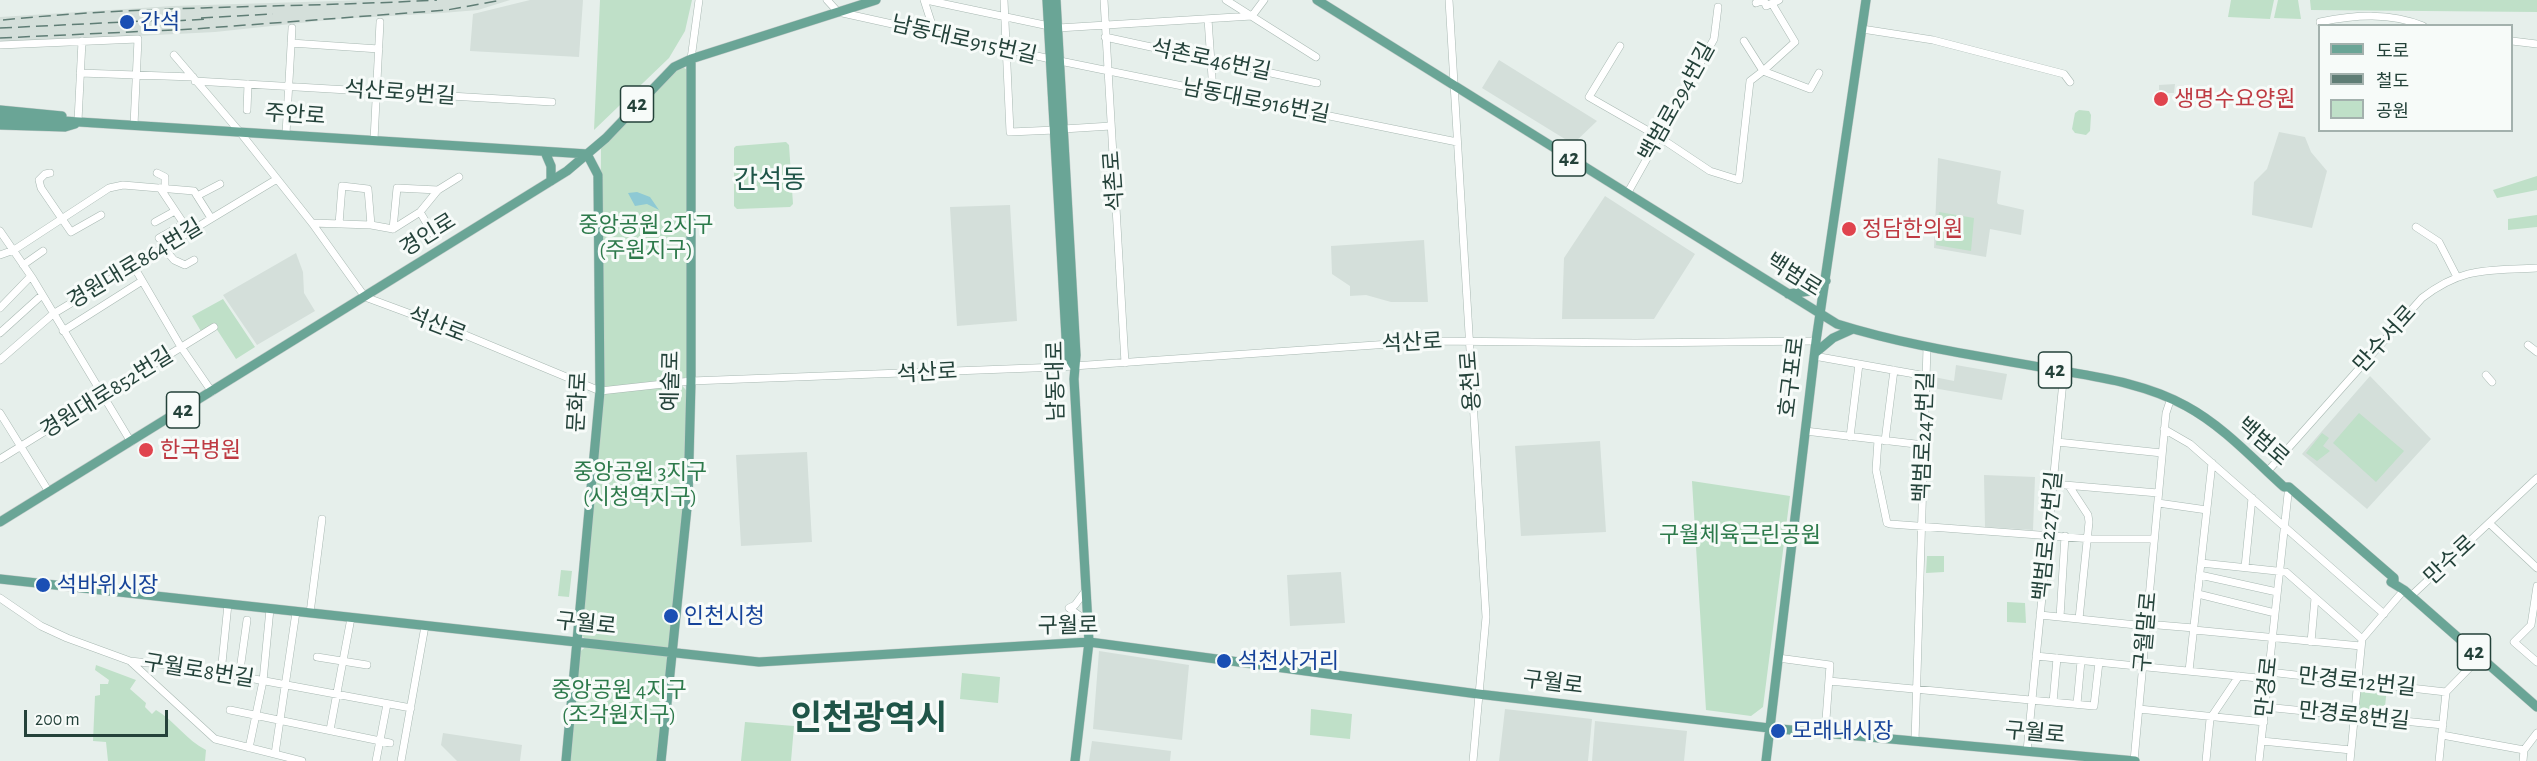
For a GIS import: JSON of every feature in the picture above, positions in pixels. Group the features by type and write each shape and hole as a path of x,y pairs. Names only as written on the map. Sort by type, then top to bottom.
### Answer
{"main road":[{"name":"경인로","path":"0,522 551,181 606,138 674,67 691,59 876,0"},
{"path":"1047,0 1053,27"},
{"path":"1053,27 1056,0"},
{"name":"백범로","path":"1317,0 1837,324 1887,340 2064,371 2145,388 2171,398 2210,421 2286,490 2289,487 2326,518 2394,578 2394,583 2537,707"},
{"name":"호구포로","path":"1766,761 1816,341 1866,0"},
{"name":"남동대로","path":"1053,27 1067,355 1074,366 1089,642 1075,761"},
{"name":"예술로","path":"661,761 688,498 691,381 691,59"},
{"path":"0,110 47,113 80,121"},
{"name":"주안로","path":"0,117 587,154"},
{"path":"0,125 65,128 80,121"},
{"path":"545,152 551,166 551,181"},
{"name":"문화로","path":"566,761 600,391 598,175 587,154"},
{"path":"1788,294 1810,291 1826,281"},
{"path":"1815,354 1833,338 1854,329"},
{"name":"구월로","path":"0,579 744,661 781,662 1089,642 1478,694 1769,728 2134,761"}],"street":[{"name":"예술로","path":"691,59 699,0"},
{"path":"827,0 838,12"},
{"path":"934,34 925,0 1053,27 1252,16 1264,0"},
{"path":"1004,0 1010,132 1110,126"},
{"name":"석촌로","path":"1104,0 1125,363"},
{"path":"1226,0 1316,57"},
{"name":"용천로","path":"1449,0 1486,617 1473,761"},
{"path":"1756,3 1764,0 1766,6 1779,0"},
{"name":"백범로294번길","path":"1627,194 1714,39 1718,7"},
{"path":"1620,46 1589,97 1659,136 1710,171 1739,180 1750,81 1794,42 1774,7"},
{"name":"남동대로915번길","path":"838,12 1055,60"},
{"path":"2320,22 2370,16 2390,17 2416,24"},
{"path":"1208,19 1213,92"},
{"path":"374,140 380,22"},
{"path":"286,134 292,28"},
{"path":"1862,29 1944,43 2064,74 2070,82"},
{"name":"석촌로46번길","path":"1105,37 1317,83"},
{"path":"0,45 138,39 134,125"},
{"path":"2513,40 2537,44"},
{"path":"80,121 82,41"},
{"path":"1744,41 1763,71 1810,89 1819,73"},
{"path":"291,43 379,49"},
{"path":"174,55 239,131 312,223 365,297"},
{"name":"남동대로916번길","path":"1055,60 1457,142"},
{"name":"석산로9번길","path":"80,73 552,102"},
{"path":"247,110 248,84"},
{"path":"157,172 165,177 162,188 184,224 159,238"},
{"path":"50,173 45,174 39,180 41,188 71,232 101,215"},
{"path":"312,223 371,225 393,229 420,212 438,190 459,177"},
{"name":"경원대로864번길","path":"0,360 53,314 277,179"},
{"path":"198,196 220,184"},
{"path":"0,255 14,250 109,188 123,185 194,191 211,218"},
{"path":"339,224 342,186 368,189 371,225"},
{"path":"393,229 396,188 438,190"},
{"path":"155,222 175,211"},
{"path":"420,212 433,234"},
{"path":"2416,227 2439,242 2457,277"},
{"path":"0,231 42,295 131,442"},
{"path":"163,247 174,260 185,265 194,260"},
{"path":"23,265 44,251"},
{"path":"133,265 181,347 212,392"},
{"name":"만수서로","path":"2267,472 2406,313 2443,282 2469,272 2537,268"},
{"path":"0,308 30,276"},
{"path":"63,331 142,281"},
{"path":"0,333 42,295"},
{"name":"석산로","path":"365,297 446,327 600,391 691,381 844,374 904,375 1074,366 1433,341 1681,343 1816,341"},
{"name":"경원대로852번길","path":"0,459 214,327"},
{"path":"2528,345 2537,352"},
{"name":"백범로247번길","path":"1915,741 1927,347"},
{"path":"1815,354 1926,376"},
{"path":"1850,436 1859,364"},
{"name":"백범로247번길","path":"1894,370 1876,470 1887,523 2087,538 2154,539"},
{"name":"백범로227번길","path":"2027,751 2064,371"},
{"path":"2486,375 2492,382"},
{"name":"구월말로","path":"2134,761 2164,429 2171,398"},
{"path":"0,413 49,492"},
{"path":"2164,429 2190,444 2384,614"},
{"path":"1805,431 1924,445"},
{"path":"2057,442 2162,453"},
{"path":"2189,671 2212,463"},
{"name":"만수로","path":"2361,643 2384,614 2490,523 2537,478"},
{"path":"2053,484 2158,493"},
{"path":"2069,486 2088,515 2079,619"},
{"name":"만경로","path":"2259,761 2286,490"},
{"path":"2245,567 2252,498"},
{"path":"2157,503 2207,510"},
{"path":"310,614 322,519"},
{"name":"만수로","path":"2490,523 2537,568"},
{"path":"2060,617 2065,536"},
{"path":"2201,568 2245,567 2286,572 2361,643"},
{"path":"2201,568 2277,592"},
{"path":"2537,586 2531,625 2514,642 2537,662"},
{"path":"1086,590 1075,605 1069,608 1088,622"},
{"path":"2198,594 2275,613"},
{"name":"구월로8번길","path":"0,598 41,626 130,661 221,673 411,708"},
{"path":"2311,642 2315,598"},
{"path":"221,673 228,604"},
{"path":"249,748 263,681 270,609"},
{"path":"275,754 287,686 296,612"},
{"path":"2040,615 2311,642 2361,643"},
{"path":"330,730 351,618"},
{"path":"239,677 247,620"},
{"path":"401,761 425,626"},
{"path":"2350,761 2361,643"},
{"name":"만경로12번길","path":"2036,656 2239,676 2357,681 2446,692"},
{"path":"317,657 367,666"},
{"path":"2439,761 2446,692 2480,657"},
{"path":"1778,658 1830,664 1825,733"},
{"path":"2053,702 2056,658"},
{"path":"130,661 210,735 225,743 302,761"},
{"path":"2077,704 2081,661"},
{"path":"1829,681 2094,706 2099,662"},
{"path":"2206,761 2212,717 2239,676"},
{"path":"376,761 387,704"},
{"name":"만경로8번길","path":"2265,707 2443,725"},
{"path":"2139,709 2264,722"},
{"path":"230,710 390,743"},
{"path":"2523,761 2524,750 2537,733"},
{"path":"2442,735 2524,750"},
{"path":"2262,741 2351,750"}],"shaded area":[{"path":"367,0 510,0 478,10 338,19 215,32 0,43 0,17 173,6"},
{"path":"530,0 583,0 579,57 470,51 473,14"},
{"path":"1499,60 1597,121 1573,144 1482,88"},
{"name":"생명수요양원","path":"2175,84 2174,93 2166,93 2165,107 2156,106 2156,91 2159,90 2159,85"},
{"path":"2279,132 2305,137 2311,152 2327,171 2312,228 2252,215 2254,182 2267,169"},
{"path":"1938,158 2001,171 1997,202 2024,210 2021,235 1990,229 1986,257 1934,248"},
{"path":"1605,196 1695,254 1654,319 1562,319 1564,258"},
{"path":"1010,205 1017,321 957,326 950,207"},
{"path":"1424,240 1428,302 1391,302 1366,295 1350,296 1350,286 1332,274 1331,246"},
{"path":"296,253 303,272 304,293 315,311 257,345 223,295"},
{"path":"1956,365 2007,374 2002,400 1933,388 1934,377 1954,381"},
{"path":"2370,376 2431,439 2367,509 2302,454"},
{"path":"1600,441 1606,532 1521,536 1515,446"},
{"path":"807,452 812,542 741,546 736,455"},
{"path":"1984,475 2035,477 2033,530 1985,527"},
{"path":"1341,572 1345,623 1290,626 1287,575"},
{"path":"1099,651 1189,665 1182,740 1093,729"},
{"path":"1505,709 1592,719 1588,761 1499,761"},
{"path":"1595,721 1687,731 1684,761 1592,761"},
{"path":"443,733 522,745 520,761 457,761 441,745"},
{"path":"1092,741 1171,751 1170,761 1089,761"}],"green space":[{"path":"600,0 692,0 685,31 669,58 594,130"},
{"path":"2231,0 2274,0 2270,19 2228,17"},
{"path":"2278,0 2298,0 2301,19 2274,18"},
{"path":"2310,0 2537,0 2537,12 2311,10"},
{"path":"674,67 688,70 691,373 679,382 691,396 673,653 661,761 566,761 576,655 589,644 578,630 599,402 608,390 600,385 601,143"},
{"path":"2079,110 2089,111 2091,115 2090,131 2086,135 2075,133 2072,129 2075,113"},
{"path":"786,142 789,145 793,204 790,207 737,209 734,206 734,148"},
{"path":"2537,176 2537,190 2497,198 2493,190"},
{"path":"1939,212 1974,218 1971,251 1936,245"},
{"path":"2537,215 2537,227 2508,230 2508,219"},
{"path":"223,299 255,347 236,359 214,325 202,333 192,316"},
{"path":"2359,413 2404,451 2376,482 2333,443"},
{"path":"2322,433 2329,438 2323,446 2330,451 2317,461 2306,453"},
{"name":"구월체육근린공원","path":"1692,481 1790,496 1763,707 1751,716 1706,710"},
{"path":"1927,556 1944,556 1944,572 1926,573"},
{"path":"561,570 572,571 569,597 558,596"},
{"path":"2007,602 2025,603 2026,623 2007,622"},
{"path":"96,665 136,680 130,689 146,703 145,707 152,714 156,710 162,714 192,741 206,750 205,761 108,761 106,742 93,741 95,696 100,695 100,684 108,684 109,680 95,670"},
{"path":"962,673 1000,677 998,703 960,699"},
{"path":"2360,683 2387,687 2384,717 2356,713"},
{"path":"1311,709 1352,714 1350,739 1310,735"},
{"path":"745,722 794,726 791,761 741,761"}],"water":[{"path":"637,192 650,197 659,210 647,204 635,206 628,193"}],"railway":[{"path":"3,20 166,9 437,0"},
{"path":"0,38 194,29 447,10 502,0"},
{"path":"201,18 273,14"},
{"path":"156,22 210,19"},
{"path":"0,28 165,20"}],"place":[{"name":"간석","path":"127,22"},
{"name":"생명수요양원","path":"2161,99"},
{"name":"정담한의원","path":"1849,229"},
{"name":"한국병원","path":"146,450"},
{"name":"석바위시장","path":"43,585"},
{"name":"인천시청","path":"671,616"},
{"name":"석천사거리","path":"1224,661"},
{"name":"모래내시장","path":"1778,731"}],"district":[{"name":"간석동","path":"770,180"},
{"name":"인천광역시","path":"869,719"}],"park label":[{"name":"중앙공원 2지구 (주원지구)","path":"646,238"},
{"name":"중앙공원 3지구 (시청역지구)","path":"640,485"},
{"name":"중앙공원 4지구 (조각원지구)","path":"619,702"}]}
